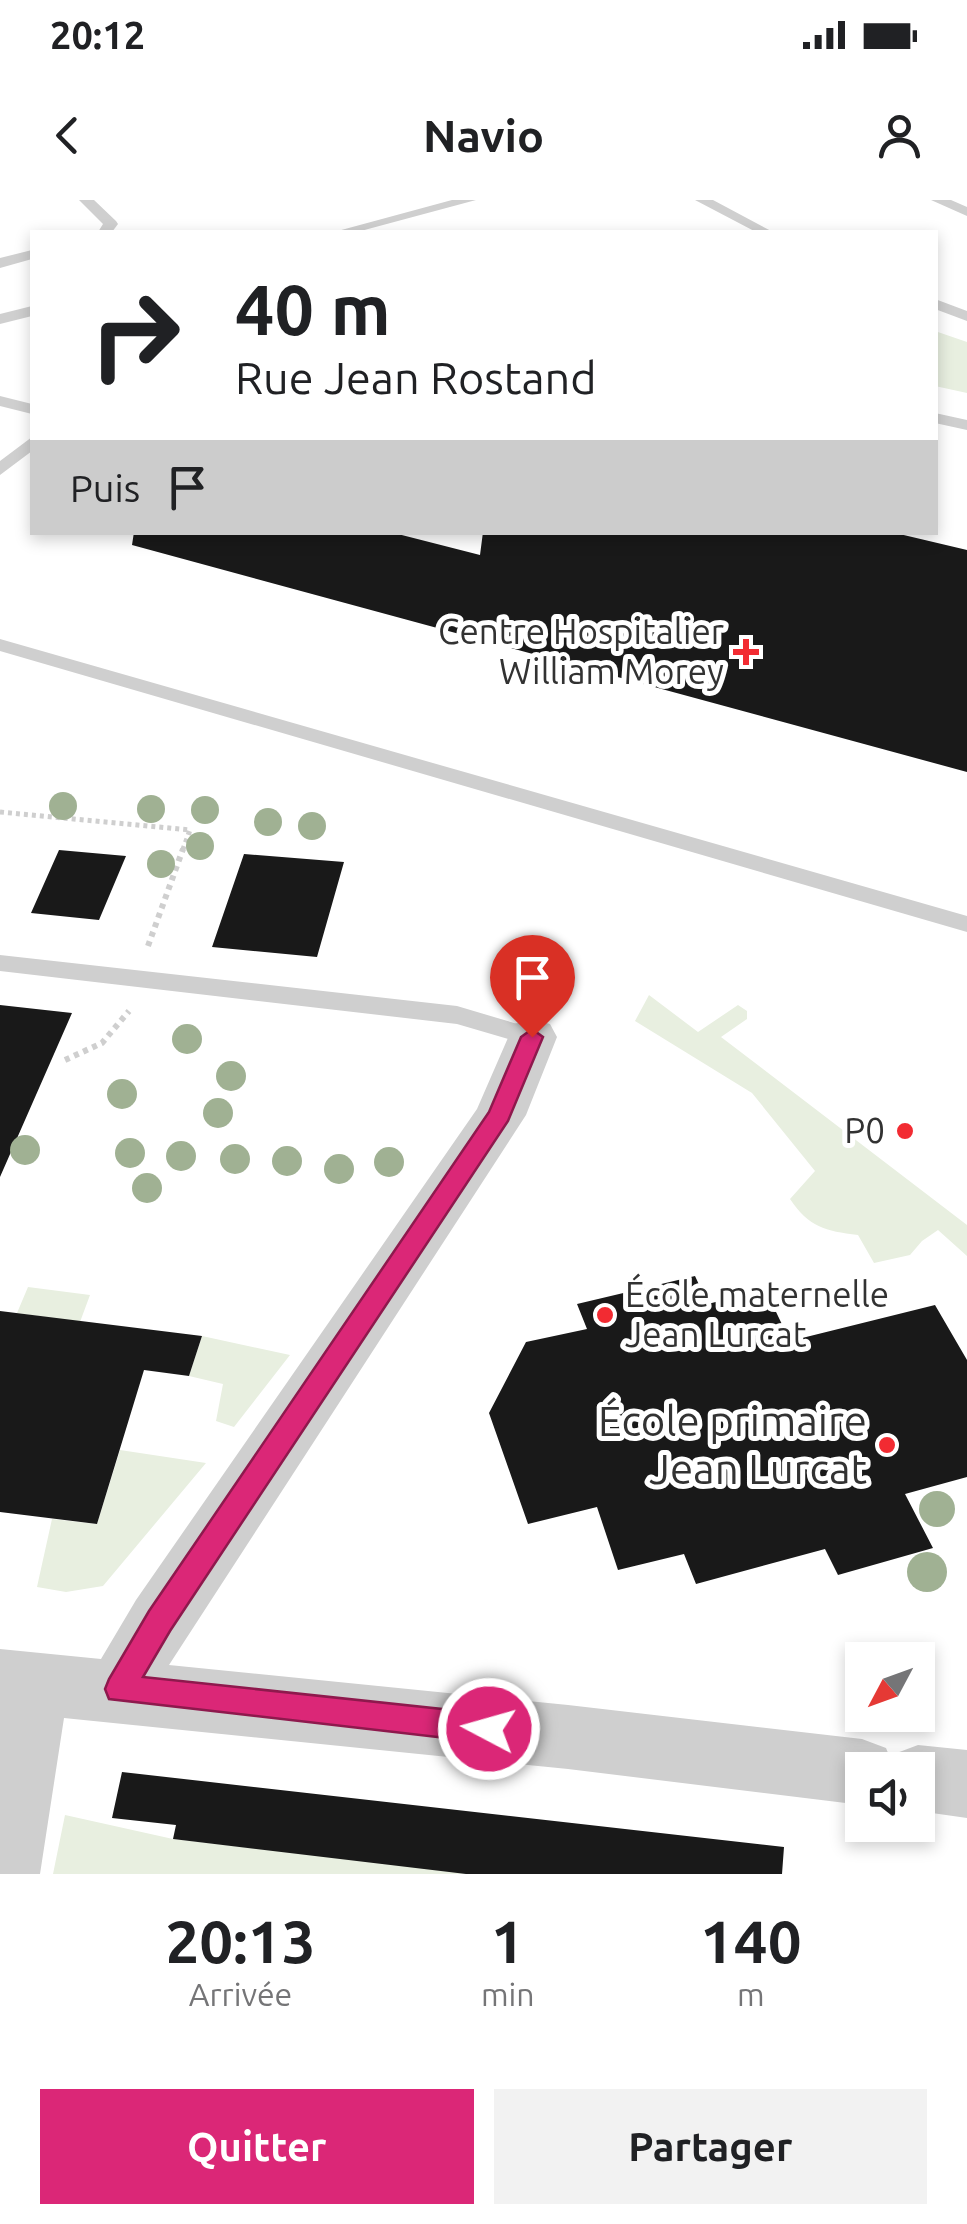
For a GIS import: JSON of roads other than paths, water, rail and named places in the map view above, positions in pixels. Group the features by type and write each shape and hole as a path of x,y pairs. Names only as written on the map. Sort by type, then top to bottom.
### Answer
{"street":[{"path":"120,1689 159,1621 500,1115 532,1037"},
{"path":"4,1874 18,1681 845,1770"},
{"path":"935,1780 967,1784"}],"lane":[{"path":"86,200 111,224 106,230"},
{"path":"349,230 468,200"},
{"path":"702,200 762,230"},
{"path":"938,200 967,212"},
{"path":"0,263 30,256"},
{"path":"938,305 966,315"},
{"path":"0,320 30,312"},
{"path":"0,401 30,409"},
{"path":"938,419 967,425"},
{"path":"0,470 30,444"},
{"path":"0,644 967,924"},
{"path":"0,963 457,1014 532,1037"}],"place":[{"name":"Centre Hospitalier William Morey","path":"746,652"},
{"name":"P0","path":"905,1131"},
{"name":"École maternelle Jean Lurcat","path":"605,1315"},
{"name":"École primaire Jean Lurcat","path":"887,1445"}]}
